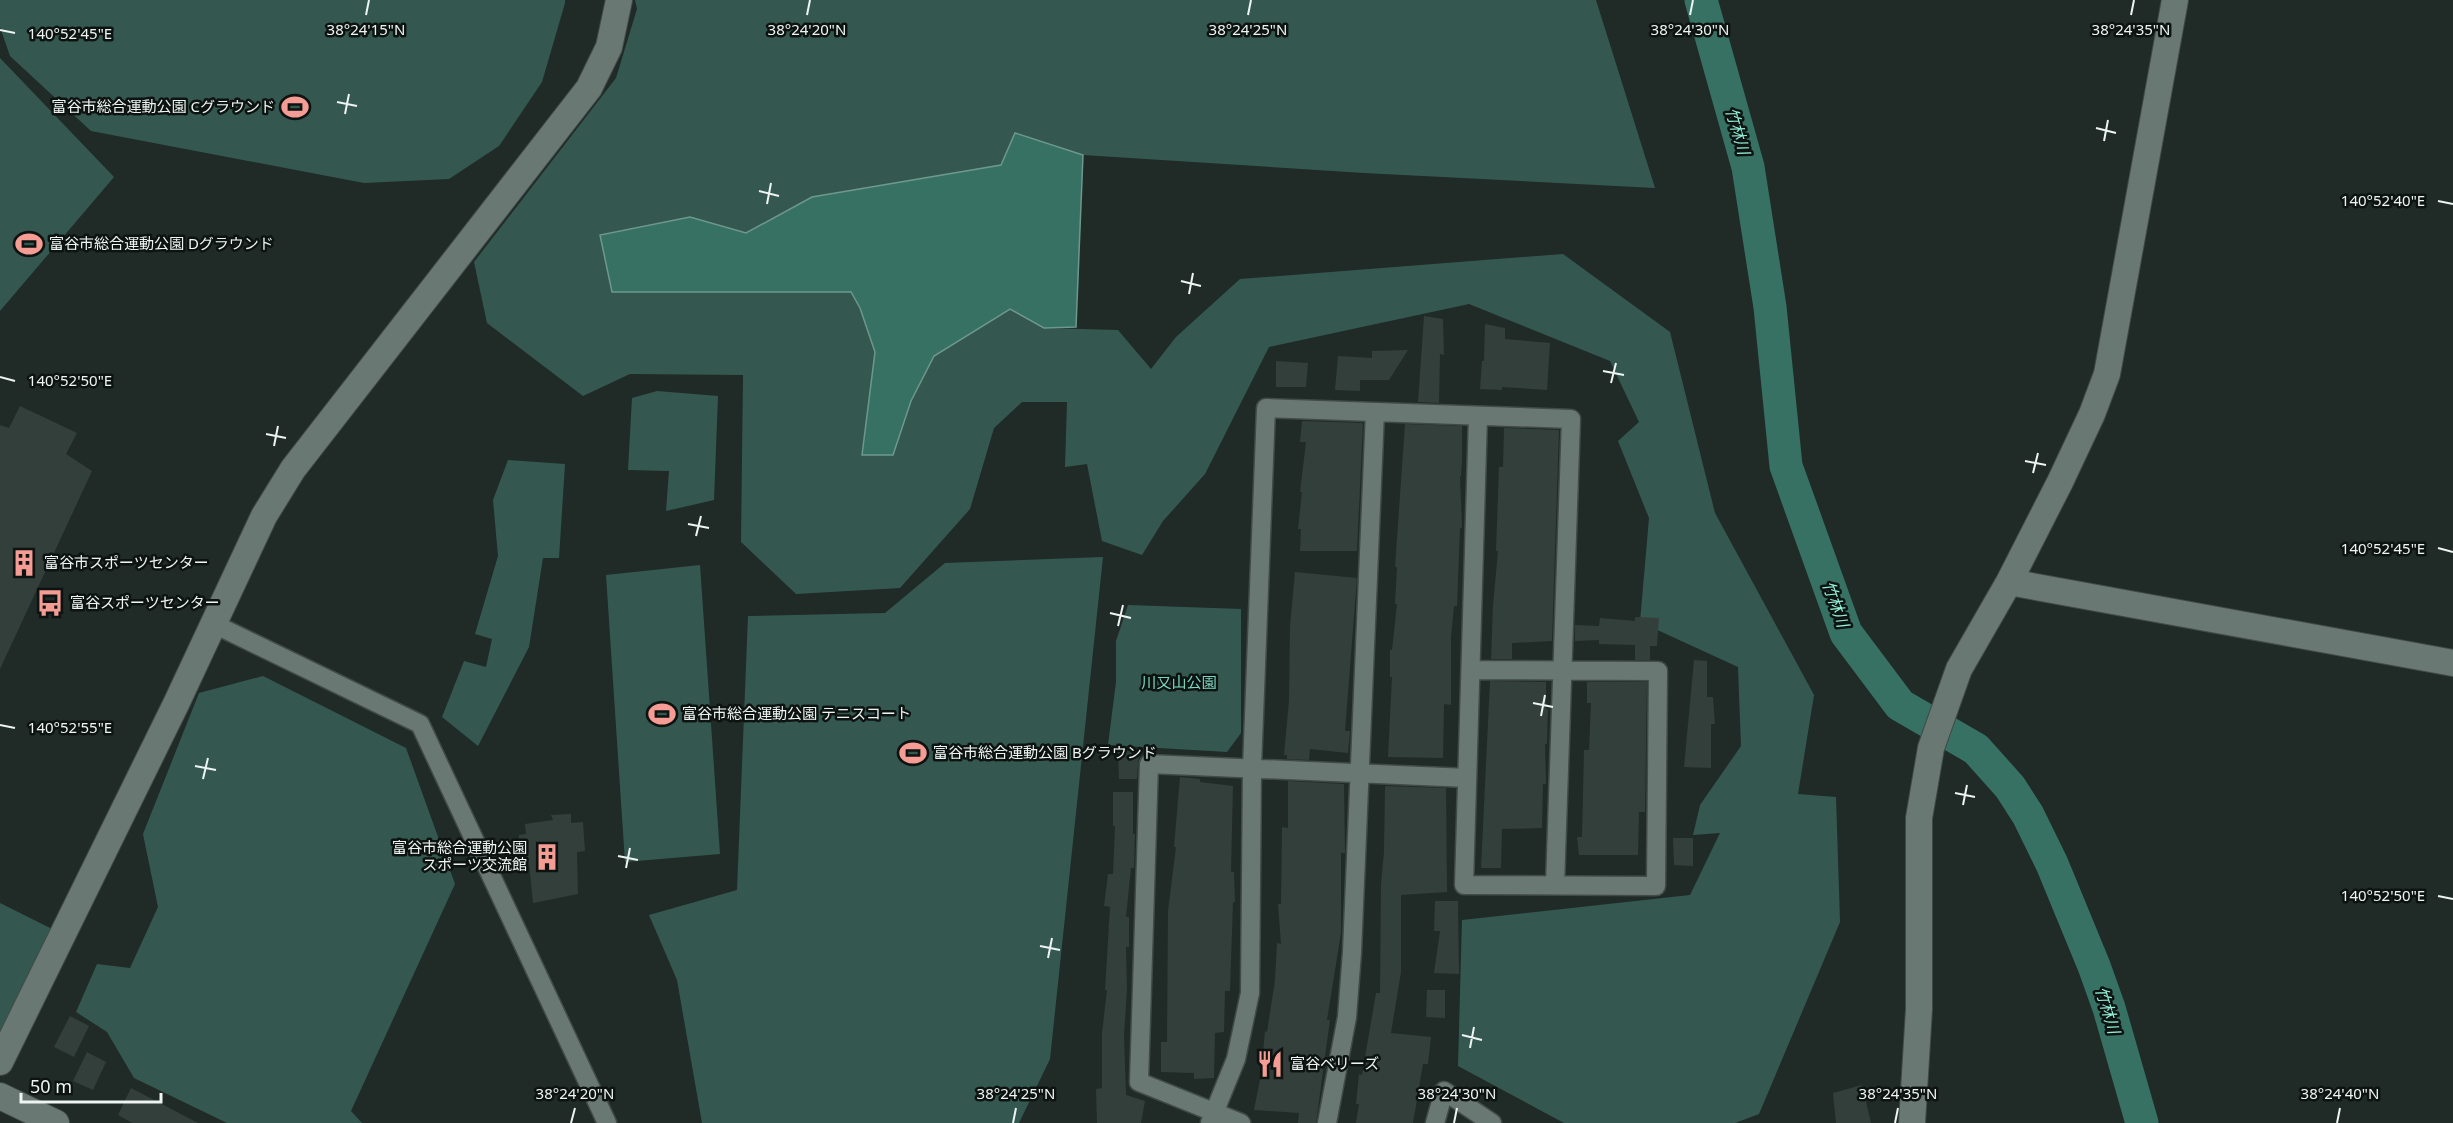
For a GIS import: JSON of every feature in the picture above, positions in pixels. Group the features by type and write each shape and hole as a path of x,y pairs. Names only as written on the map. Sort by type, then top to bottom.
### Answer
{"street":[{"path":"0,1062 214,624 264,516 293,469 589,88 609,47 619,0"},
{"path":"1912,1123 1919,1009 1919,818 1931,748 1959,669 2009,582 2092,414 2107,374 2175,0"},
{"path":"1212,1118 1236,1059 1250,993 1252,768 1266,408 1571,419 1555,885"},
{"path":"1327,1123 1347,1017 1375,412"},
{"path":"1470,670 1658,671 1656,886 1464,885 1470,670 1478,416"},
{"path":"2009,582 2453,663"},
{"path":"214,624 420,724 607,1123"},
{"path":"1241,1123 1212,1118 1138,1082 1149,764 1467,778"},
{"path":"1434,1123 1444,1091 1492,1123"},
{"path":"0,1096 56,1123"}],"green space":[{"name":"富谷市総合運動公園 Cグラウンド","path":"0,0 565,0 565,3 542,82 499,146 449,179 364,183 91,131 10,56 0,27"},
{"path":"635,0 1596,0 1655,188 1083,155 1015,133 1001,165 813,197 746,233 689,217 613,292 851,292 860,308 875,352 862,454 911,401 934,356 1010,309 1044,328 1118,330 1151,369 1176,337 1240,279 1563,254 1670,332 1715,513 1814,695 1798,794 1836,797 1840,922 1759,1114 1735,1123 1564,1123 1458,1066 1462,920 1690,895 1720,833 1693,835 1700,805 1741,746 1738,667 1640,622 1649,518 1618,441 1639,422 1610,361 1469,304 1269,347 1205,474 1163,521 1142,555 1102,541 1087,464 1065,467 1067,402 1022,402 994,428 970,509 900,588 796,594 741,542 743,375 630,374 583,396 487,323 474,262 616,78 637,9"},
{"name":"富谷市総合運動公園 Dグラウンド","path":"0,58 114,177 0,311"},
{"path":"657,391 718,396 714,500 666,511 669,471 628,470 632,398"},
{"path":"508,460 565,464 559,558 543,558 529,647 478,746 442,717 464,661 486,667 492,639 475,634 498,556 493,500"},
{"name":"富谷市総合運動公園 Bグラウンド","path":"1103,557 1050,1059 1019,1123 702,1123 677,980 649,915 737,890 748,616 885,613 945,563"},
{"name":"富谷市総合運動公園 テニスコート","path":"700,565 720,854 625,862 606,575"},
{"name":"川又山公園","path":"1128,605 1241,609 1241,733 1227,752 1108,745 1116,682 1116,641"},
{"path":"263,676 406,748 455,884 351,1111 362,1123 227,1123 134,1078 107,1032 76,1012 97,964 130,968 158,907 143,834 199,693"},
{"path":"0,903 52,929 0,1032"}],"shaded area":[{"path":"1015,133 1083,155 1076,327 1044,328 1010,309 934,356 911,401 893,455 862,455 875,352 860,308 851,292 612,292 600,235 690,217 746,233 812,197 1001,165"}],"building":[{"path":"1424,316 1443,319 1444,355 1440,354 1439,403 1418,402"},
{"path":"1485,324 1505,328 1505,339 1550,343 1547,390 1502,387 1502,390 1480,389 1482,361 1484,361"},
{"path":"1408,350 1389,380 1360,380 1360,391 1335,390 1338,356 1372,358 1372,351"},
{"path":"1276,361 1308,363 1306,387 1276,387"},
{"name":"富谷市スポーツセンター","path":"20,406 77,433 66,454 92,471 0,669 0,425 9,428"},
{"path":"1302,421 1363,423 1357,551 1300,551 1301,529 1298,529 1302,492 1300,492 1306,442 1300,442"},
{"path":"1405,424 1462,426 1460,476 1462,528 1460,528 1457,606 1454,606 1451,637 1451,705 1444,704 1443,758 1388,757 1392,677 1390,677 1390,650 1392,650 1397,604 1395,604 1397,567 1395,567"},
{"path":"1504,428 1559,430 1552,641 1512,643 1512,659 1491,659 1498,551 1496,551 1499,467 1503,467"},
{"path":"1295,572 1357,578 1345,731 1350,731 1348,753 1310,749 1309,760 1287,759 1287,755 1284,755"},
{"path":"1635,617 1659,618 1657,646 1650,646 1650,660 1635,660 1635,645 1599,644 1599,640 1575,641 1575,625 1599,626 1600,618 1635,621"},
{"path":"1694,660 1707,661 1707,697 1713,697 1715,724 1711,724 1711,768 1684,767"},
{"path":"1490,681 1546,682 1546,709 1548,709 1542,828 1502,829 1501,868 1481,868"},
{"path":"1587,682 1647,682 1645,812 1639,812 1638,855 1579,855 1577,837 1582,837 1584,750 1589,750 1591,703 1587,703"},
{"path":"1118,750 1139,752 1137,779 1119,779"},
{"path":"1180,777 1233,786 1231,872 1234,872 1235,902 1233,902 1230,991 1225,991 1224,1032 1215,1033 1214,1078 1194,1079 1194,1073 1161,1072 1161,1042 1167,1042 1168,911 1176,847 1174,847"},
{"path":"1288,781 1344,784 1345,853 1341,853 1341,933 1327,1020 1330,1020 1316,1123 1298,1123 1299,1113 1254,1110 1275,980 1277,943 1281,944 1278,904 1281,904 1282,827 1288,828"},
{"path":"1385,786 1446,788 1447,892 1401,895 1401,972 1391,1033 1431,1037 1428,1064 1423,1064 1413,1123 1356,1123 1359,1104 1356,1104 1359,1074 1362,1075 1376,993 1380,993"},
{"path":"1113,792 1133,792 1134,868 1131,868 1126,917 1129,917 1129,947 1126,947 1127,989 1124,1036 1126,1095 1145,1101 1141,1123 1097,1123 1096,1089 1102,1088 1102,1033 1107,990 1105,990 1110,907 1104,906 1108,874 1113,874 1115,826 1113,826"},
{"name":"富谷市総合運動公園 スポーツ交流館","path":"571,814 571,823 583,822 585,851 577,852 578,894 533,903 529,863 518,863 519,835 526,834 525,824 553,820 551,815"},
{"path":"1673,838 1693,838 1693,866 1674,865"},
{"path":"1435,901 1458,901 1459,974 1434,973 1440,931 1434,931"},
{"path":"1427,990 1445,990 1445,1018 1426,1017"},
{"path":"70,1016 89,1026 74,1057 54,1047"},
{"path":"87,1052 106,1062 93,1090 73,1081"},
{"path":"1862,1085 1871,1123 1836,1123 1833,1093"},
{"path":"131,1088 198,1123 132,1123 118,1115"}],"waterway":[{"name":"竹林川","path":"1701,0 1748,167 1770,307 1786,466 1846,633 1900,705 1976,749 2010,787 2028,815 2052,864 2094,966 2109,1008 2142,1123"}],"place":[{"name":"富谷市総合運動公園 Cグラウンド","path":"295,107"},
{"name":"富谷市総合運動公園 Dグラウンド","path":"29,244"},
{"name":"富谷市スポーツセンター","path":"24,563"},
{"name":"富谷スポーツセンター","path":"50,603"},
{"name":"富谷市総合運動公園 テニスコート","path":"662,714"},
{"name":"富谷市総合運動公園 Bグラウンド","path":"913,753"},
{"name":"富谷市総合運動公園 スポーツ交流館","path":"547,857"},
{"name":"富谷ベリーズ","path":"1270,1064"}]}
